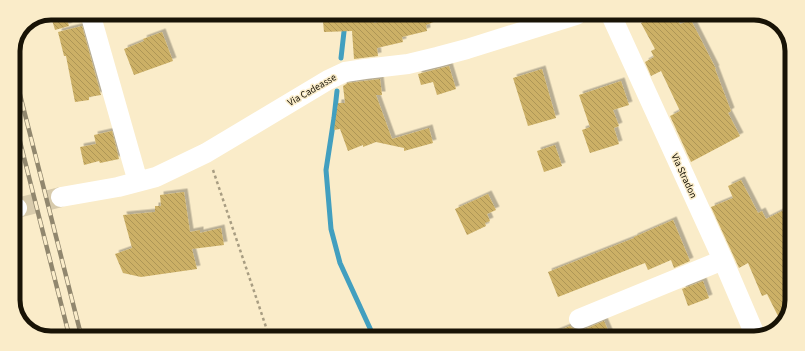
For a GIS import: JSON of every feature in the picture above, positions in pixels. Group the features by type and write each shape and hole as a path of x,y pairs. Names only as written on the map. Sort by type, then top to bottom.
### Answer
{"street":[{"path":"92,20 138,182"},
{"name":"Via Cadeasse","path":"61,197 118,187 156,176 206,153 328,80 345,72 408,64 467,49 560,20"},
{"name":"Via Stradon","path":"613,20 723,260 753,331"},
{"path":"579,319 723,260"}],"path":[{"path":"206,153 267,331"}],"building":[{"path":"52,20 67,20 69,26 55,30"},
{"path":"374,20 374,23 387,20 438,20 426,25 427,31 402,37 403,42 377,48 378,56 354,59 352,31 324,32 323,21"},
{"path":"647,20 678,20 680,24 691,20 716,69 731,111 728,113 740,136 691,162 670,116 680,111 661,71 651,76 645,62 654,57 651,51 655,49 641,23"},
{"path":"82,26 101,95 89,97 89,100 75,102 66,56 64,56 58,32"},
{"path":"162,32 173,61 134,75 124,49 144,41 143,39"},
{"path":"449,66 456,89 437,95 433,82 421,85 418,74"},
{"path":"542,69 556,118 528,126 513,78"},
{"path":"380,79 382,95 376,95 392,139 429,128 433,143 404,151 404,148 376,142 348,151 340,129 334,130 338,103 345,103 343,86 348,83"},
{"path":"621,81 629,105 613,110 619,126 614,128 619,144 590,153 582,130 590,127 579,95"},
{"path":"112,131 119,159 100,163 99,161 84,165 80,147 96,144 94,135"},
{"path":"555,145 562,166 544,172 537,151"},
{"path":"741,180 758,213 762,211 766,219 785,210 785,300 783,312 779,318 767,294 762,296 748,263 739,268 711,207 733,198 728,186"},
{"path":"184,192 190,232 200,230 200,233 221,228 224,245 192,249 197,269 141,277 123,273 115,254 132,248 123,215 155,212 155,206 161,206 160,195"},
{"path":"488,194 496,210 487,214 490,221 485,223 486,226 467,235 455,209"},
{"path":"673,220 690,261 674,268 671,260 648,270 645,263 558,297 548,272 634,238"},
{"path":"703,281 709,298 688,306 682,289"},
{"path":"604,321 608,331 558,331 570,326 577,330 583,330"}],"waterway":[{"path":"341,58 345,20"},
{"path":"337,91 326,170 331,229 340,263 371,331"}],"tunnel":[{"path":"20,207 61,197"}],"railway":[{"path":"20,95 80,331"},
{"path":"20,142 68,331"}]}
